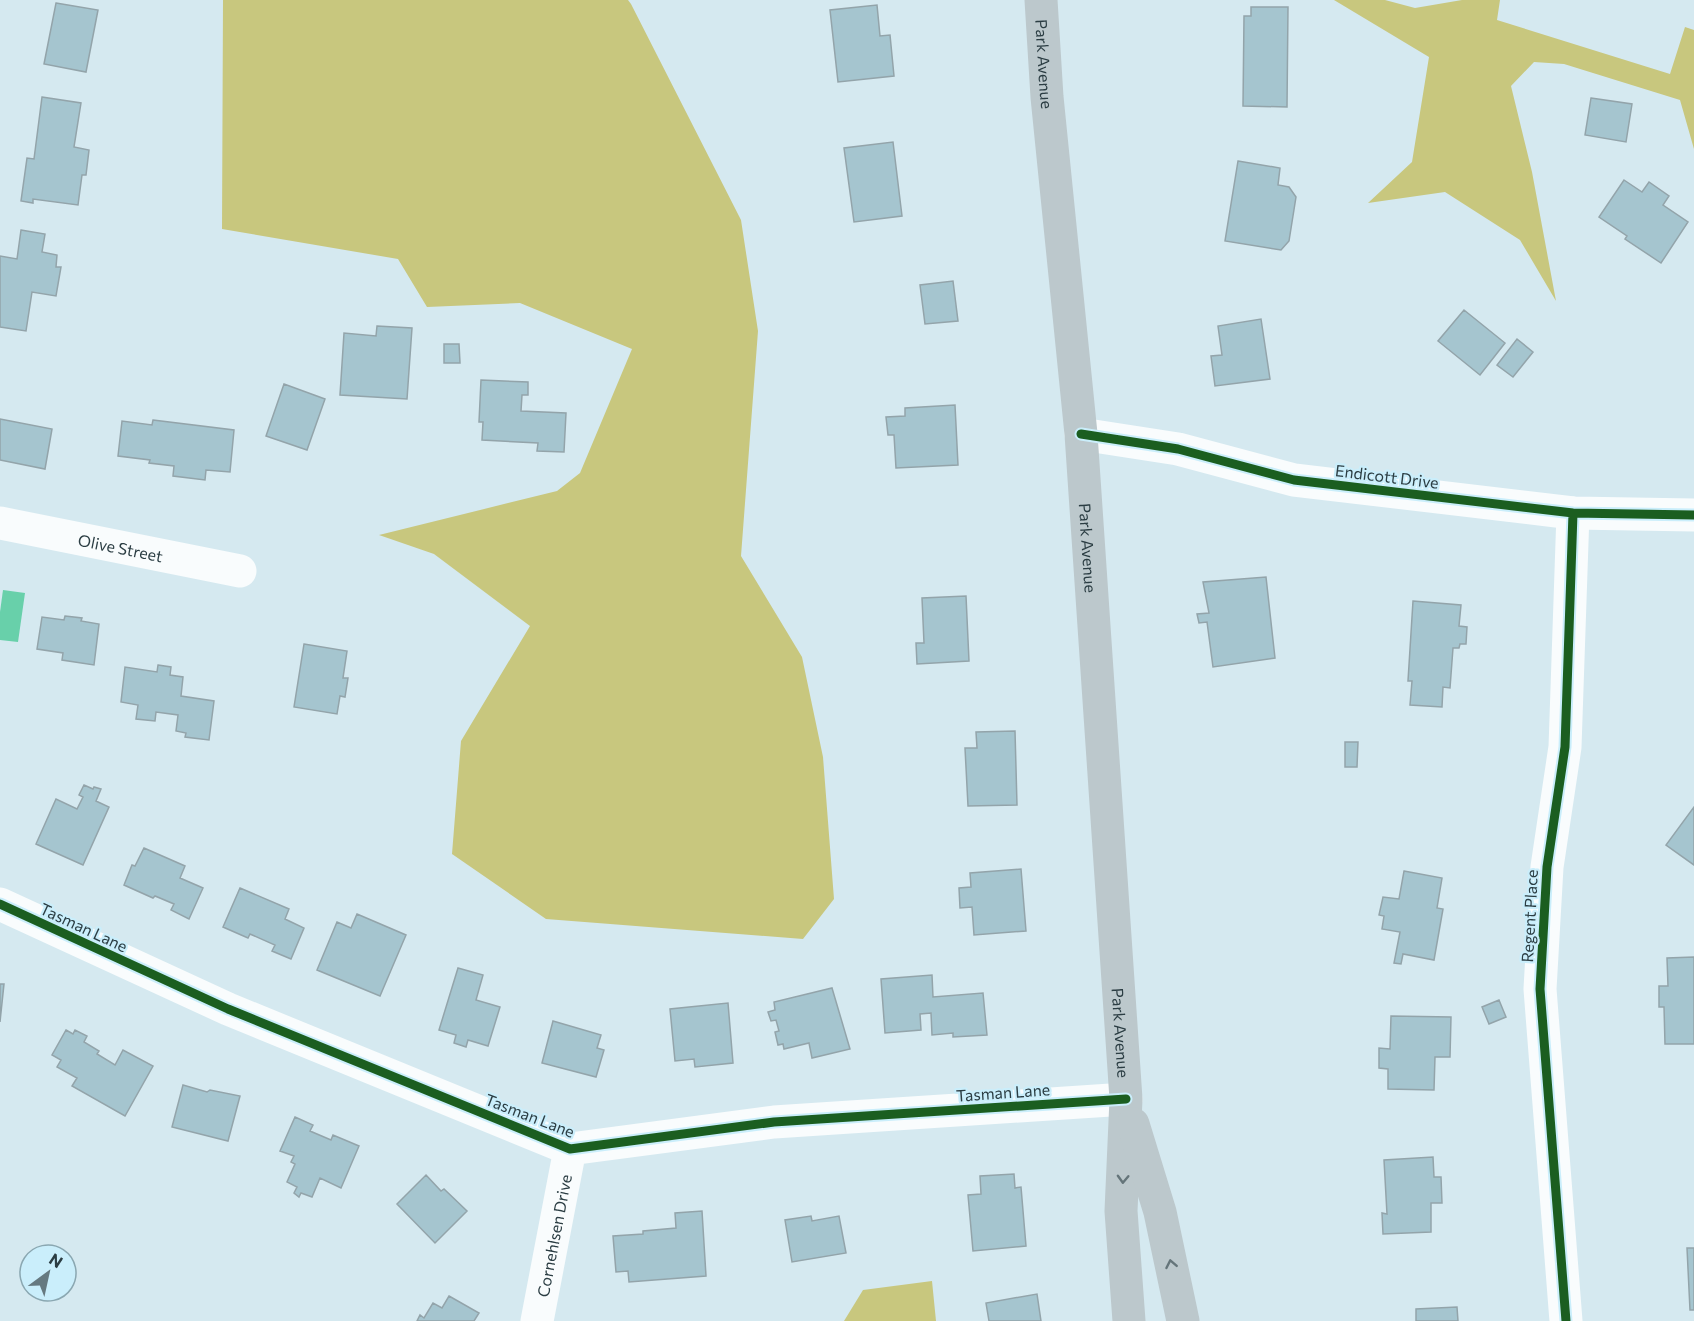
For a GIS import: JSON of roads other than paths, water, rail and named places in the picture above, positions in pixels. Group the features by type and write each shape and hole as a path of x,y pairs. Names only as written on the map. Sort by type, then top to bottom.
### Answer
{"main road":[{"name":"Park Avenue","path":"1041,0 1047,97 1081,434 1126,1099 1122,1211 1129,1321"},
{"name":"Park Avenue","path":"1126,1099 1161,1212 1183,1321"}],"street":[{"name":"Endicott Drive","path":"1081,434 1178,449 1294,480 1574,513 1694,515"},
{"name":"Regent Place","path":"1566,1321 1540,989 1547,867 1565,747 1574,513"},
{"name":"Olive Street","path":"0,523 240,571"},
{"name":"Tasman Lane","path":"0,904 228,1009 570,1149 774,1122 1126,1099"},
{"name":"Cornehlsen Drive","path":"537,1321 570,1149"}]}
